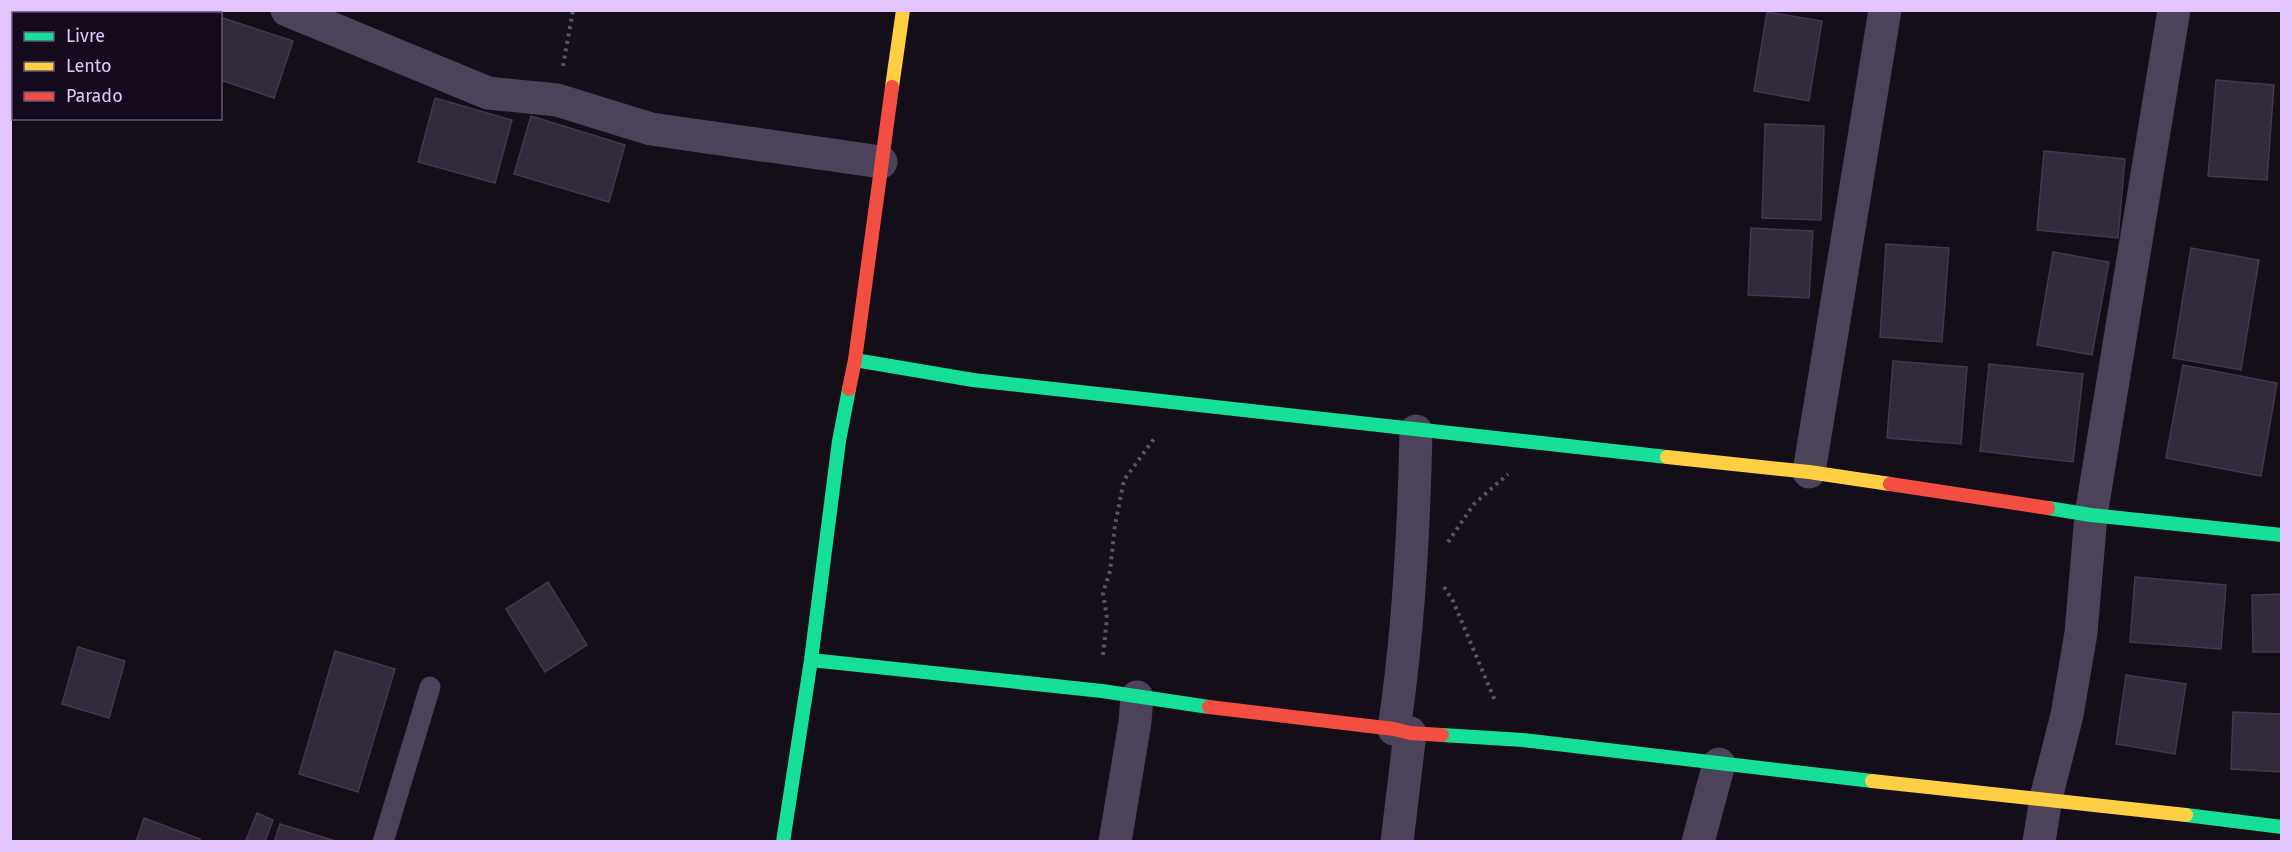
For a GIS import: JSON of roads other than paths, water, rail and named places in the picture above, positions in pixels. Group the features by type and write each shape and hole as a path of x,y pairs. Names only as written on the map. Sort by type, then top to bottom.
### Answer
{"street":[{"path":"287,10 488,93 557,100 651,129 880,162"},
{"path":"783,842 811,660 839,441 855,360 880,162 903,10"},
{"path":"1809,472 1885,10"},
{"path":"2038,842 2046,798 2067,715 2081,633 2091,515 2174,10"},
{"path":"855,360 973,380 1809,472 2091,515 2282,535"},
{"path":"1397,842 1402,731 1401,681 1414,534 1416,430"},
{"path":"811,660 1102,691 1251,713 1402,731 1523,740 1719,764 2046,798 2282,827"},
{"path":"1114,842 1135,722 1137,697"},
{"path":"1698,842 1719,764"}],"lane":[{"path":"382,842 430,687"}]}
